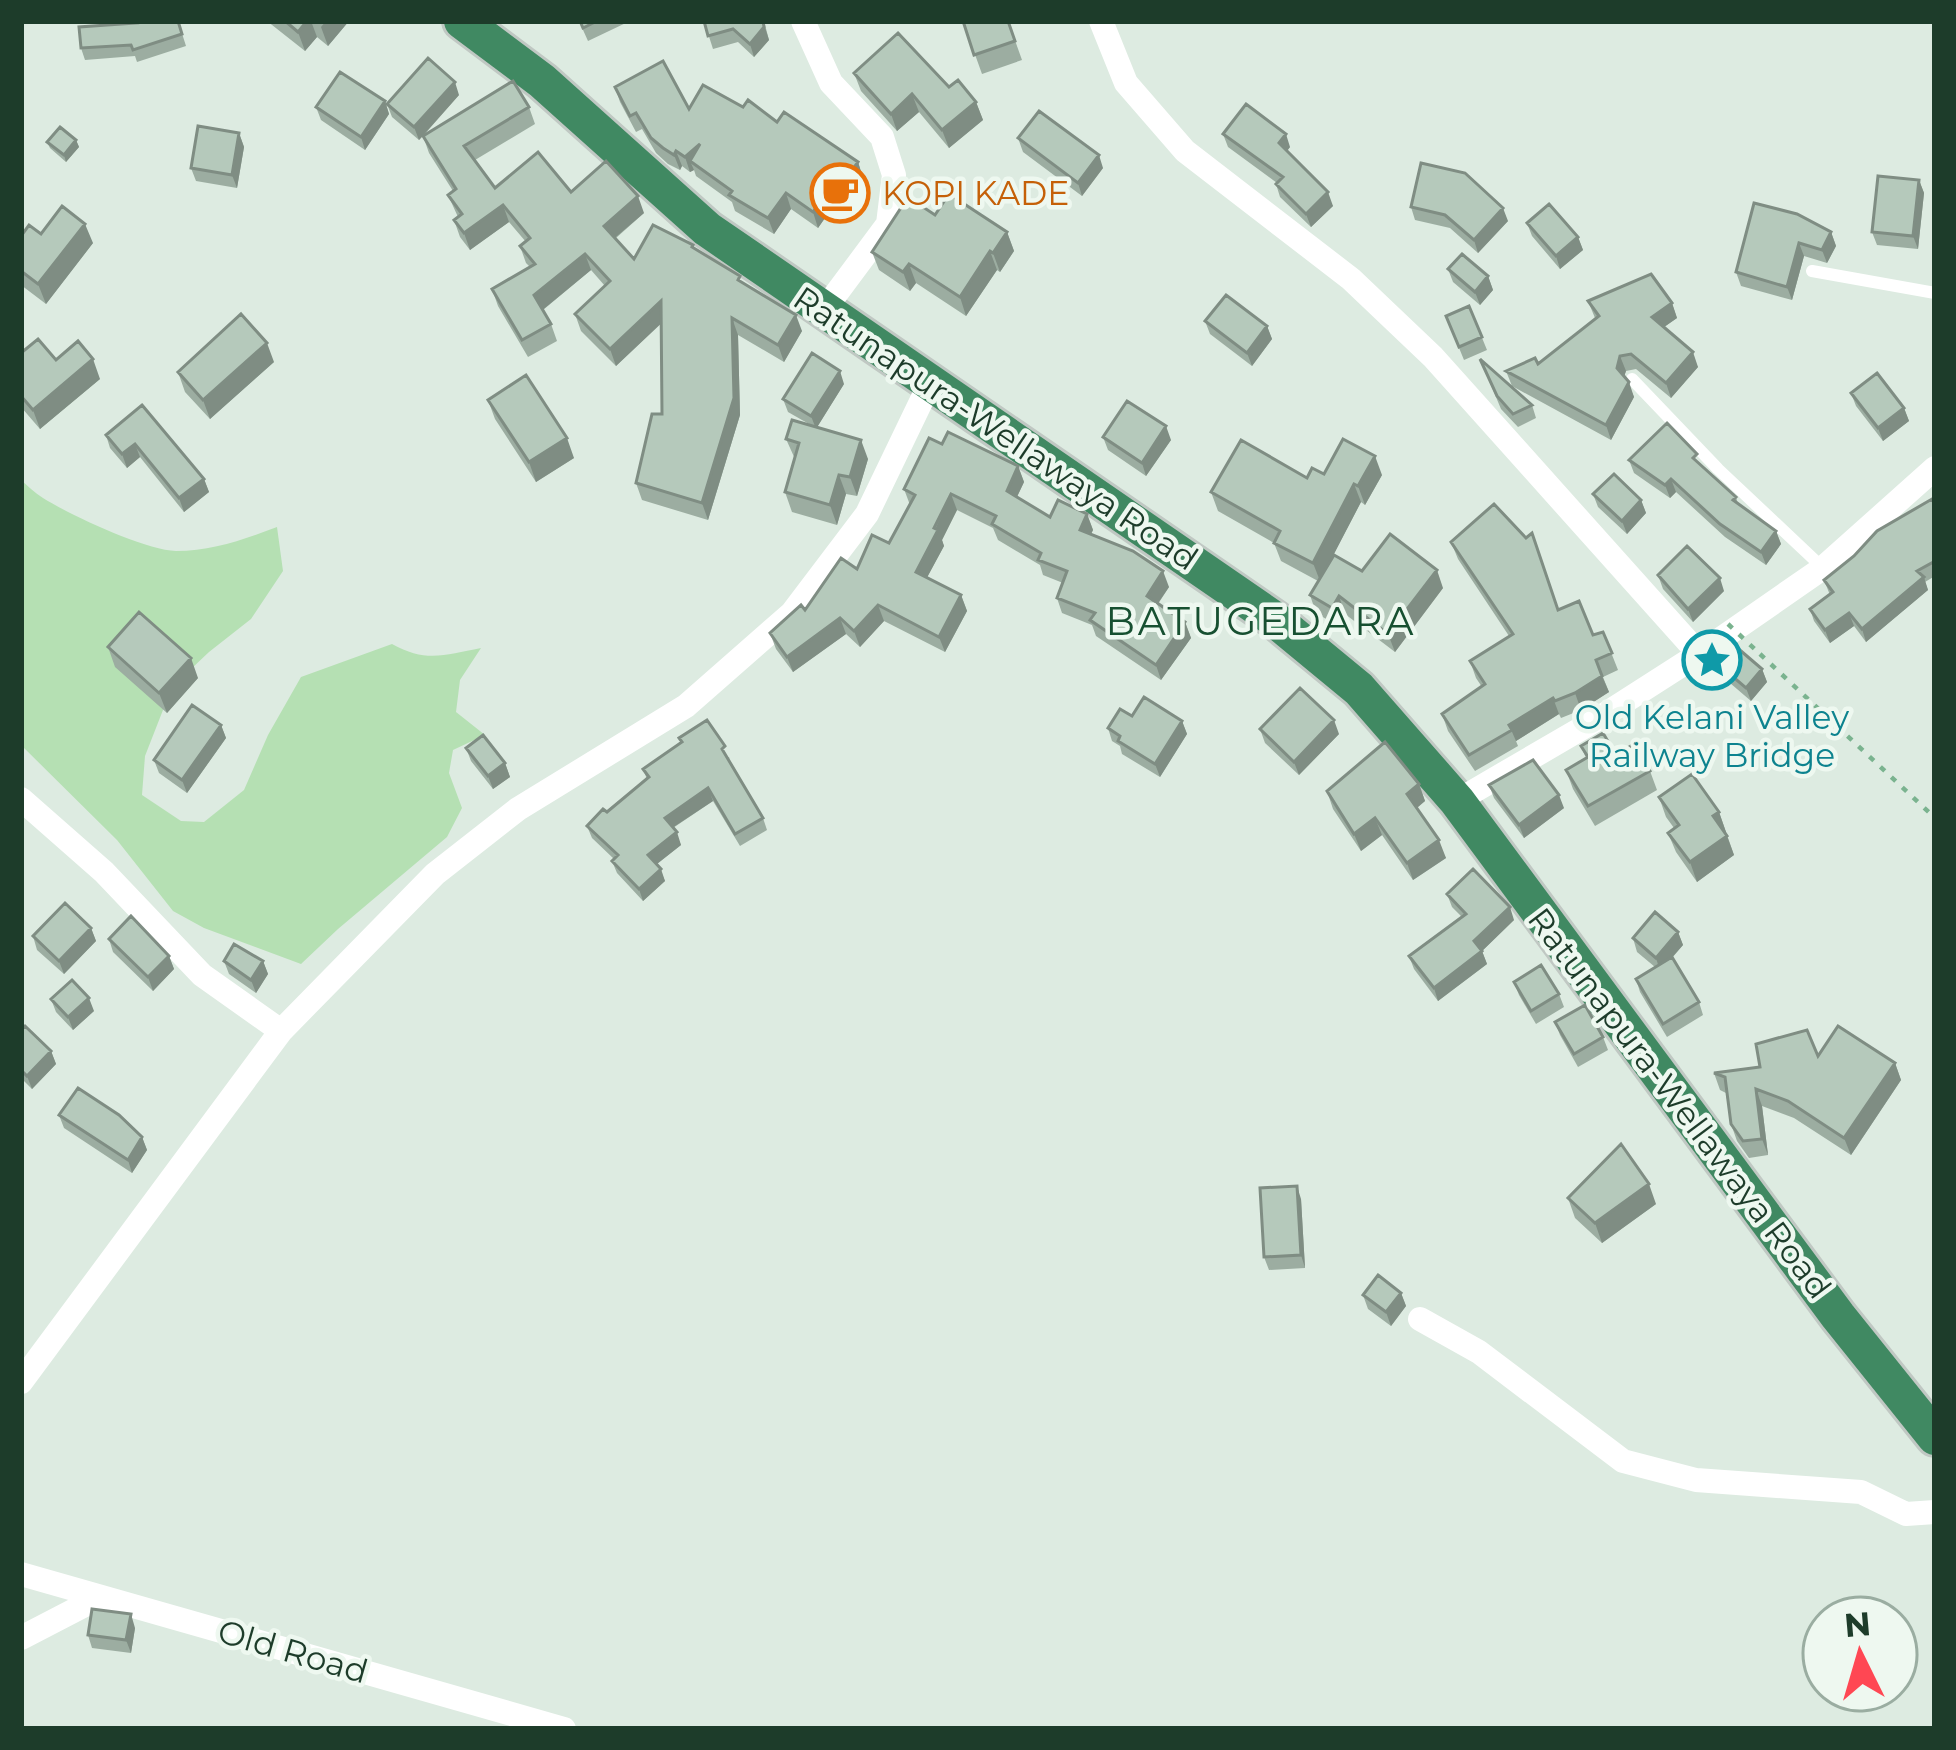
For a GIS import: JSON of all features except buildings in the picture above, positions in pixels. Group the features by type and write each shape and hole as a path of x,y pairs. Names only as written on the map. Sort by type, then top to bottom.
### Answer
{"highway":[{"name":"Ratunapura-Wellawaya Road","path":"462,21 542,81 707,229 1274,619 1359,688 1457,801 1838,1316 1935,1437"}],"street":[{"path":"803,21 831,83 882,137 894,175 888,224 824,310"},
{"path":"1101,21 1126,83 1185,151 1351,279 1433,357 1699,654"},
{"path":"21,1382 281,1031 435,874 518,809 686,706 792,613 867,514 931,381"},
{"path":"1457,801 1596,720 1823,568 1935,468"},
{"path":"21,799 104,872 202,976 281,1031"},
{"path":"1420,1319 1479,1352 1623,1461 1696,1480 1861,1492 1906,1514 1935,1513"},
{"name":"Old Road","path":"21,1574 564,1729"},
{"path":"21,1638 100,1597"}],"lane":[{"path":"1812,271 1935,292"},
{"path":"1632,379 1823,568"}],"path":[{"path":"1728,624 1935,818"}],"green space":[{"path":"21,480 71,513 162,549 215,547 277,527 283,571 251,619 172,687 145,756 142,795 181,821 204,822 244,790 301,677 392,644 426,655 481,648 460,680 456,712 485,735 453,750 449,773 462,808 447,837 301,964 204,928 173,911 117,840 21,745"}],"place":[{"name":"KOPI KADE","path":"840,193"},
{"name":"Old Kelani Valley Railway Bridge","path":"1712,660"}],"district":[{"name":"BATUGEDARA","path":"1261,621"}]}
